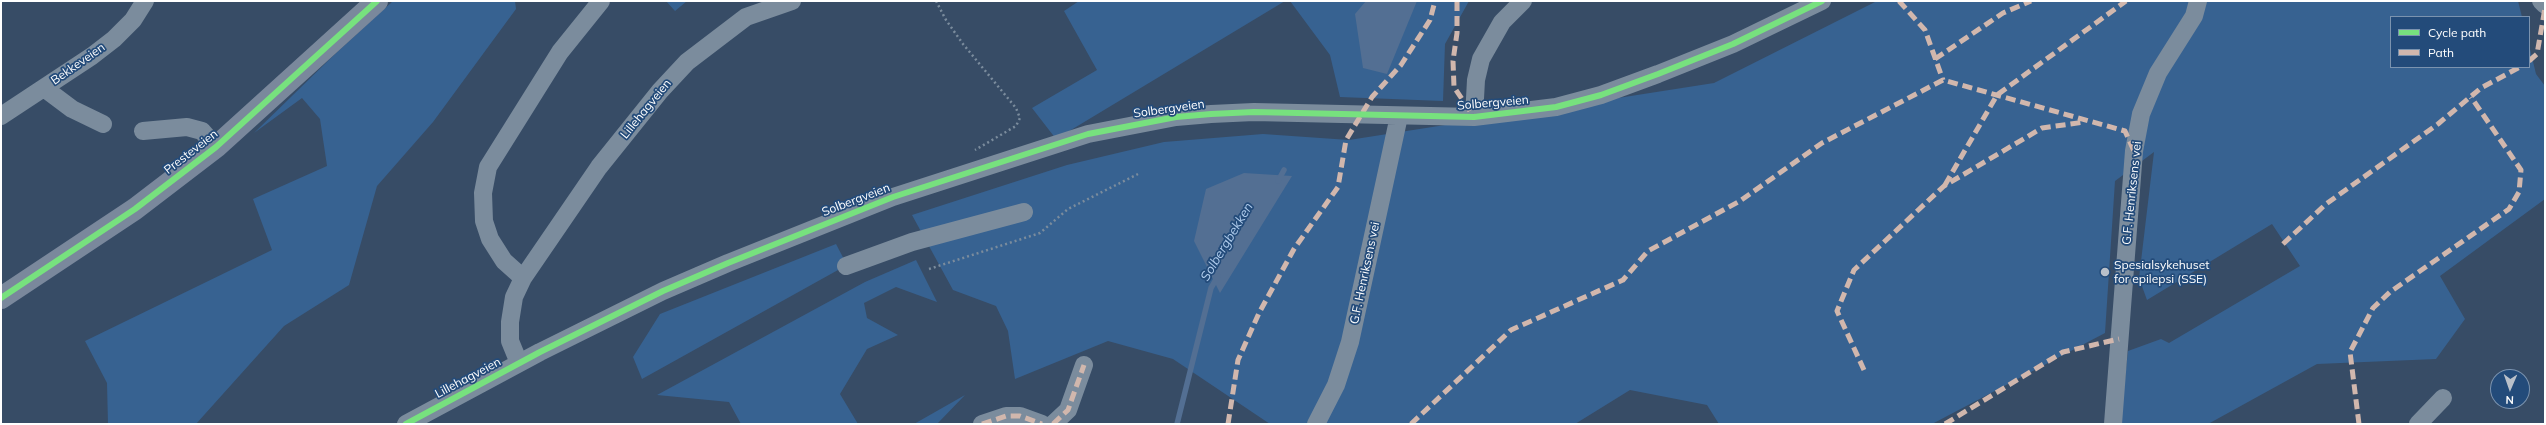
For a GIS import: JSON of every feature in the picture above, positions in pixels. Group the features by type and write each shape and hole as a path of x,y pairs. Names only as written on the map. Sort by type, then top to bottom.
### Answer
{"main road":[{"name":"Presteveien","path":"1,298 135,208 216,147 377,1"}],"street":[{"name":"Bekkeveien","path":"1,116 114,39 133,20 145,1"},
{"path":"523,278 504,261 490,239 484,221 483,193 488,167 560,52 601,1"},
{"name":"Lillehagveien","path":"519,363 510,341 510,322 514,297 523,278 599,167 660,90 687,62 746,17 792,1"},
{"path":"1474,117 1476,80 1481,58 1506,30 1523,1"},
{"name":"Solbergveien","path":"540,352 663,291 797,234 893,197 1088,134 1176,117 1211,114 1262,112 1474,117 1556,107 1601,95 1733,44 1822,1"},
{"name":"G.F. Henriksens vei","path":"2113,424 2134,151 2141,114 2158,73 2194,16 2198,1"},
{"path":"2541,1 2545,5"},
{"path":"44,88 72,109 103,124"},
{"name":"G.F. Henriksens vei","path":"1316,424 1336,385 1350,342 1399,116"},
{"path":"143,131 187,127 202,131 216,147"},
{"path":"846,266 912,242 1024,212"},
{"name":"Lillehagveien","path":"406,424 540,352"},
{"path":"1053,424 1068,410 1084,365"},
{"path":"2418,424 2443,398"},
{"path":"982,424 1006,416 1020,416 1042,424"}],"path":[{"path":"936,1 955,32 1016,108 1020,118 1016,126 969,153"}],"shaded area":[{"path":"393,1 515,1 516,9 433,122 377,186 349,285 284,326 196,424 108,424 107,383 85,341 272,250 253,199 327,166 320,119 302,98 254,133 334,55"},
{"path":"666,1 687,1 675,11"},
{"path":"1079,1 1285,1 1056,139 1032,108 1097,70 1064,11"},
{"path":"1290,1 1469,1 1445,44 1443,101 1340,97 1330,55"},
{"path":"1877,1 2518,1 2522,16 2390,16 2390,68 2530,68 2530,49 2536,74 2545,86 2545,199 2440,276 2465,319 2436,359 2317,364 2208,424 2120,424 2128,351 2161,339 2169,343 2300,266 2272,224 2147,300 2139,278 2154,152 2115,181 2105,333 1932,424 1719,424 1707,405 1630,390 1575,424 1270,424 1173,359 1108,341 1015,379 1008,331 996,306 953,290 912,215 1067,165 1164,142 1263,134 1349,140 1714,83"},
{"path":"836,244 847,265 642,379 633,357 660,314"},
{"path":"916,260 937,302 896,287 864,303 867,318 898,335 867,349 840,394 858,424 741,424 729,402 657,395 865,282"},
{"path":"965,395 937,424 914,424"}],"water":[{"path":"1366,1 1417,1 1387,74 1363,68 1355,14"},
{"path":"1244,173 1292,176 1220,293 1194,241 1206,189"}],"waterway":[{"name":"Solbergbekken","path":"1278,181 1284,170"},
{"name":"Solbergbekken","path":"1177,424 1211,288 1218,276"}],"marked path":[{"path":"1228,424 1238,360 1259,313 1294,249 1338,187 1346,140 1372,97 1401,65 1430,20 1435,1"},
{"path":"1457,1 1457,33 1453,61 1454,87 1474,117"},
{"path":"1899,1 1925,30 1943,80"},
{"path":"1935,59 2003,13 2031,1"},
{"path":"1945,185 1997,95 2126,1"},
{"path":"2530,60 2537,54 2545,8"},
{"path":"2283,244 2326,204 2438,124 2481,88 2518,68"},
{"path":"1411,424 1511,330 1623,280 1648,251 1740,201 1822,143 1943,80 2125,131 2134,151"},
{"path":"2359,424 2350,352 2373,308 2390,292 2509,209 2519,192 2521,170 2471,97"},
{"path":"1864,370 1837,311 1854,270 1944,186 2042,128 2085,122"},
{"path":"1945,424 2063,352 2119,339"},
{"path":"1053,424 1068,410 1084,365"},
{"path":"982,424 1006,416 1020,416 1042,424"}],"cycle path":[{"path":"1,298 135,209 216,147 377,1"},
{"path":"406,424 540,352 663,291 728,263 893,197 1088,134 1176,117 1211,114 1254,112 1474,117 1556,107 1601,95 1658,74 1733,44 1822,1"}],"place":[{"name":"Spesialsykehuset for epilepsi (SSE)","path":"2105,272"}]}
